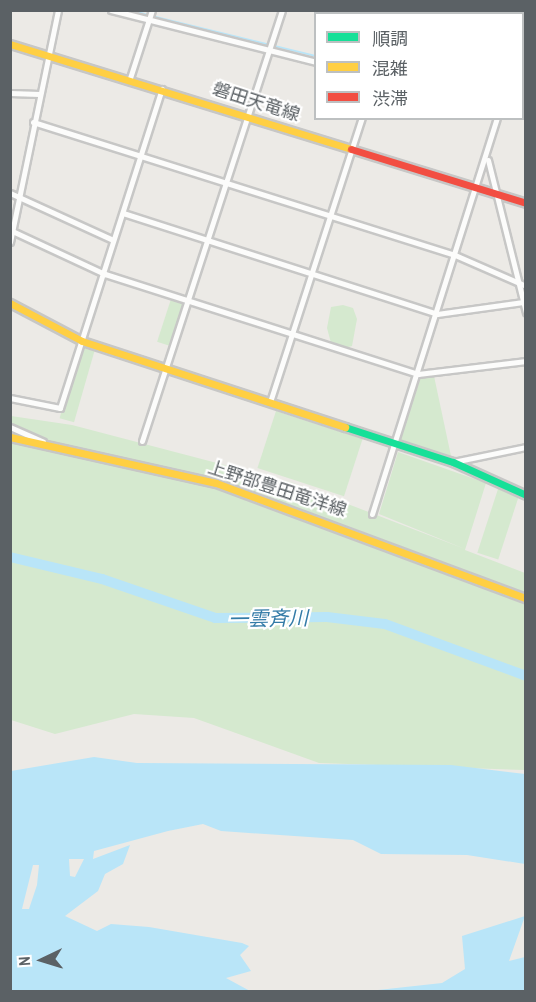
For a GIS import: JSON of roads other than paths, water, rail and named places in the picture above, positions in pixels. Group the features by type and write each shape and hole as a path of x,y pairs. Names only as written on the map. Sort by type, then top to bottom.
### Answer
{"main road":[{"name":"磐田天竜線","path":"10,44 130,78 525,203"},
{"path":"10,303 82,341 453,462 525,495"},
{"name":"上野部豊田竜洋線","path":"10,437 43,442 216,483 525,598"}],"street":[{"path":"10,242 23,198 33,122 58,10"},
{"path":"111,10 267,52 314,62"},
{"path":"130,78 152,10"},
{"path":"142,441 186,299 281,11"},
{"path":"10,398 60,408 105,274 113,240 162,88"},
{"path":"10,93 39,94"},
{"path":"270,402 361,120"},
{"path":"372,514 488,159 497,120"},
{"path":"33,122 455,255 522,284"},
{"path":"488,159 522,284 525,312"},
{"path":"10,193 113,240"},
{"path":"123,213 437,314 523,302"},
{"path":"12,230 105,274 418,375 525,361"},
{"path":"10,426 43,442"},
{"path":"453,462 525,447"}],"water":[{"path":"94,757 137,763 451,765 525,774 525,864 467,855 381,854 353,840 221,831 203,824 168,831 94,851 93,859 130,845 123,864 105,874 98,891 65,916 97,931 111,924 149,927 242,943 249,946 240,955 251,971 226,978 250,991 11,991 11,771","holes":["69,859 84,859 75,877 70,876","33,865 39,865 37,885 29,909 22,909"]},
{"path":"525,916 509,961 525,957 525,991 369,991 442,983 465,969 462,936"}],"waterway":[{"path":"131,10 148,15"},
{"path":"152,16 314,56"},
{"name":"一雲斉川","path":"10,557 102,579 215,618 327,617 385,624 526,676"}]}
